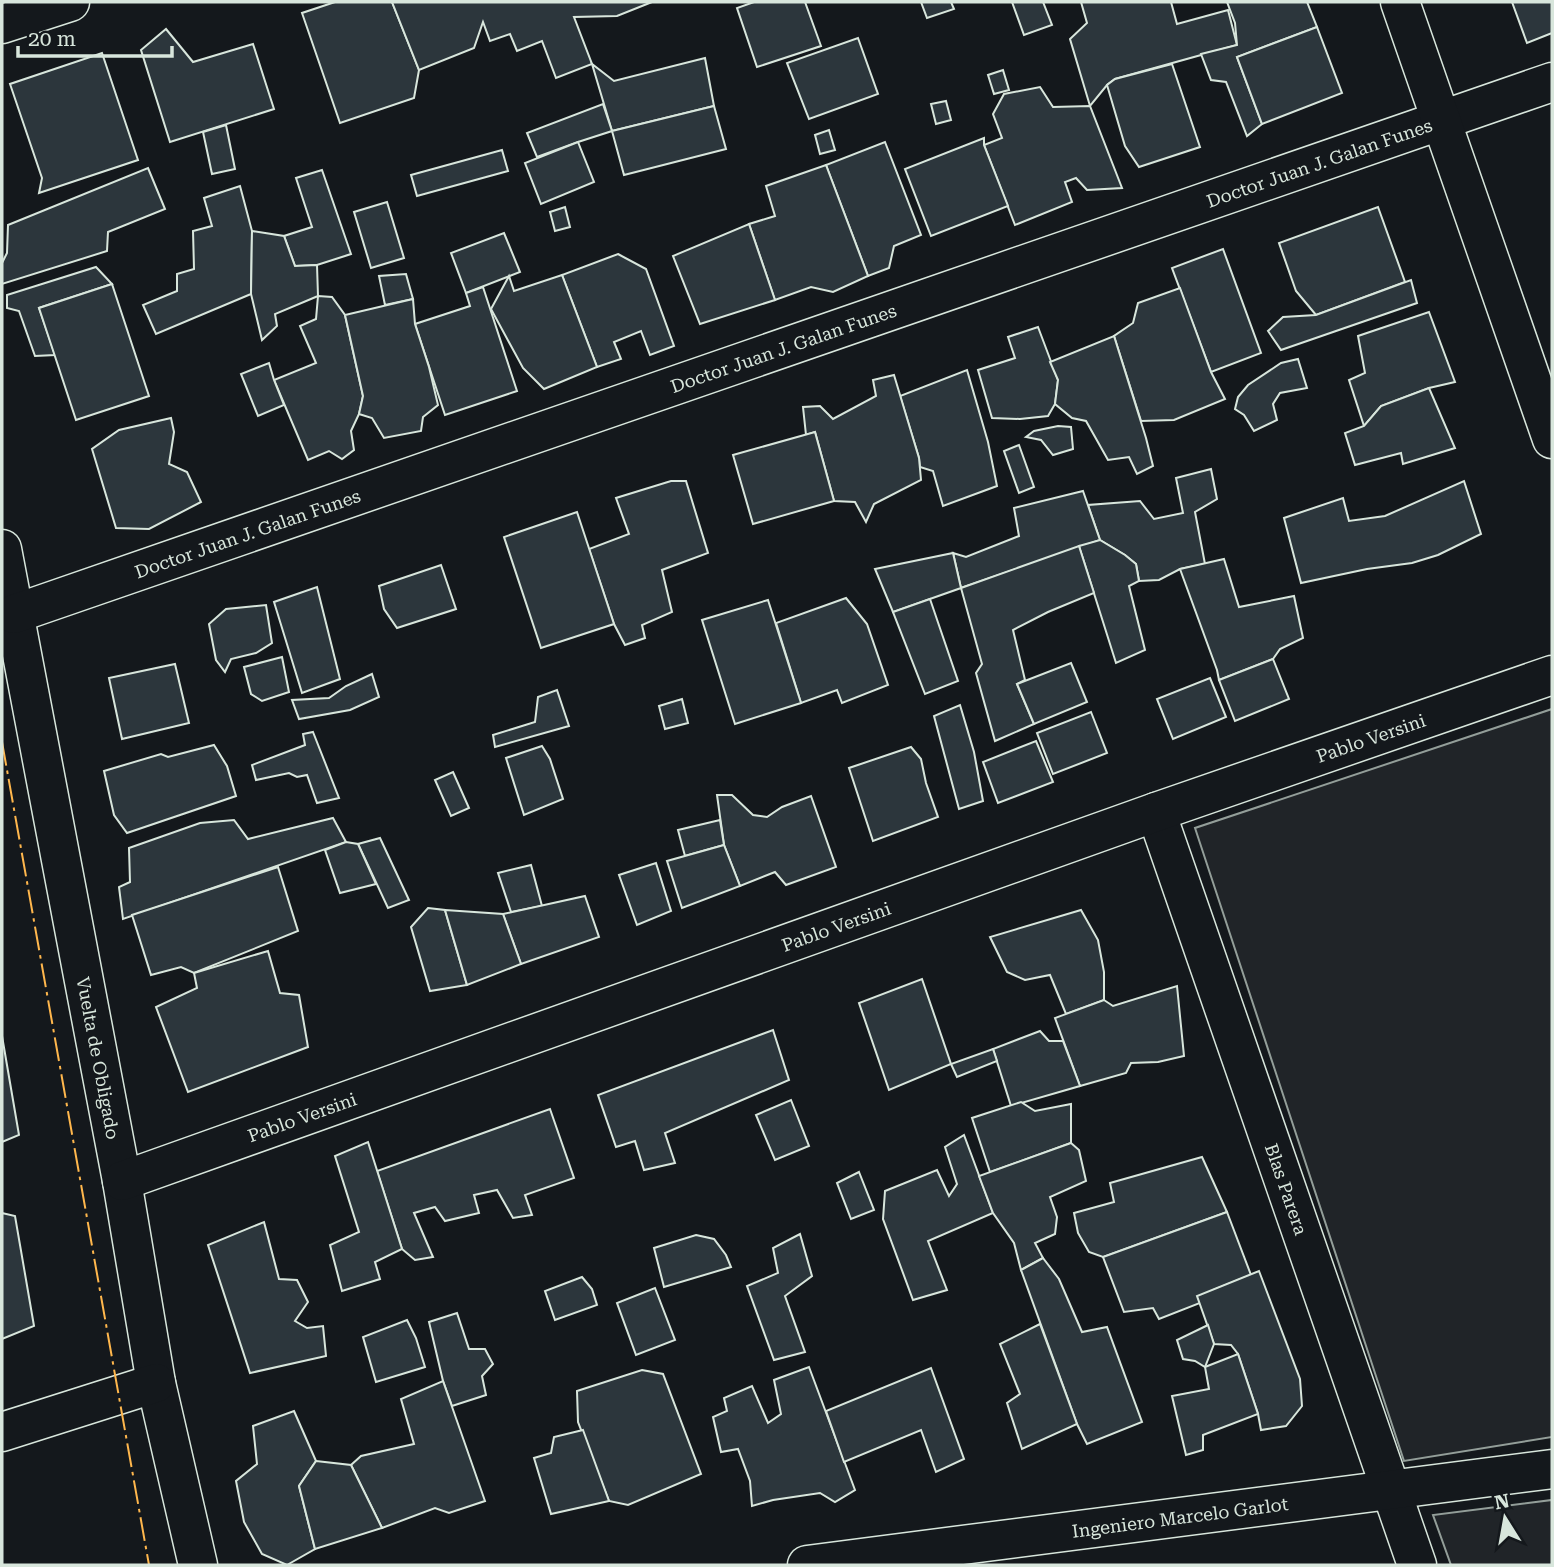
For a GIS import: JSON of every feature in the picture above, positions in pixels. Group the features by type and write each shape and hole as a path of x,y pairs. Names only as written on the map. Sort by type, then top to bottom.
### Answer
{"street":[{"path":"2,24 70,2"},
{"path":"1400,2 1552,439"},
{"name":"Doctor Juan J. Galan Funes","path":"14,614 1552,82"},
{"name":"Vuelta de Obligado","path":"2,549 122,1181 156,1383 198,1565"},
{"name":"Pablo Versini","path":"122,1181 1156,812 1552,675"},
{"name":"Blas Parera","path":"1156,812 1417,1565"},
{"path":"2,1432 156,1383"},
{"name":"Ingeniero Marcelo Garlot","path":"807,1565 1552,1469"}],"shaded area":[{"path":"1552,709 1552,1437 1404,1461 1195,828"},
{"path":"1552,1500 1552,1565 1451,1565 1433,1515"}],"building":[{"path":"335,2 392,2 419,70 414,98 340,123 302,13"},
{"path":"392,2 652,2 617,16 574,17 592,64 556,78 542,41 517,51 510,34 490,41 483,22 474,48 419,70"},
{"path":"754,2 805,2 821,46 757,67 737,8"},
{"path":"921,2 951,2 954,9 927,18"},
{"path":"1012,2 1043,2 1052,25 1024,35"},
{"path":"1081,2 1171,2 1177,24 1228,10 1237,45 1115,79 1090,106 1070,39 1087,23"},
{"path":"1227,2 1307,2 1317,27 1237,57 1262,124 1247,136 1226,82 1211,80 1201,54 1237,45 1235,23"},
{"path":"1512,2 1552,2 1552,33 1527,43"},
{"path":"1317,27 1342,93 1262,124 1237,57"},
{"path":"166,29 193,62 253,44 274,109 170,142 141,50"},
{"path":"858,38 878,94 809,119 787,63"},
{"path":"102,53 138,160 39,193 42,178 10,84"},
{"path":"705,58 714,106 612,131 592,64 614,81"},
{"path":"1172,64 1200,147 1139,167 1125,146 1107,85 1115,79"},
{"path":"1003,70 1009,90 994,94 988,75"},
{"path":"1040,87 1053,107 1090,106 1122,188 1087,190 1076,178 1065,182 1072,202 1015,225 984,145 1002,138 993,114 1004,94"},
{"path":"946,101 951,120 936,124 931,104"},
{"path":"603,104 612,131 537,157 527,133"},
{"path":"714,106 726,149 624,175 612,131"},
{"path":"226,125 235,169 212,174 203,132"},
{"path":"829,130 835,150 820,154 815,135"},
{"path":"984,138 984,145 1008,206 931,236 905,169"},
{"path":"578,142 594,182 541,204 525,163"},
{"path":"885,142 921,235 894,246 889,268 868,276 826,165"},
{"path":"502,150 508,171 417,196 411,175"},
{"path":"826,165 868,276 833,292 811,287 775,300 749,224 775,216 766,186"},
{"path":"148,168 165,209 108,232 107,251 2,284 2,263 7,253 8,225"},
{"path":"322,170 351,254 317,265 295,266 284,236 312,227 296,178"},
{"path":"240,186 252,231 251,294 156,334 143,305 177,291 177,274 194,269 193,231 212,226 204,198"},
{"path":"387,202 404,258 371,268 354,212"},
{"path":"565,207 570,227 555,231 550,212"},
{"path":"1378,207 1405,282 1316,315 1296,291 1279,243"},
{"path":"749,224 775,300 700,324 673,256"},
{"path":"252,231 284,236 295,266 317,265 318,296 275,314 277,326 262,340 251,294"},
{"path":"504,233 520,272 466,293 451,253"},
{"path":"1223,249 1261,353 1211,372 1172,268"},
{"path":"618,254 646,269 674,346 650,355 641,331 614,342 621,359 597,367 562,275"},
{"path":"96,267 112,284 39,308 55,355 35,356 19,311 7,308 7,295"},
{"path":"406,274 413,299 385,305 379,276"},
{"path":"562,275 597,367 544,389 523,368 491,309 509,276 514,291"},
{"path":"1411,280 1417,303 1281,350 1268,331 1283,317 1316,315"},
{"path":"112,284 149,396 76,420 39,308"},
{"path":"483,287 517,391 445,415 415,324 470,306 466,293"},
{"path":"1180,288 1211,372 1225,399 1174,420 1141,421 1114,336 1133,323 1138,303"},
{"path":"318,296 332,297 345,315 363,396 351,431 354,450 342,459 329,451 308,460 274,380 316,363 300,326 316,319"},
{"path":"413,299 415,324 438,405 423,417 421,431 384,438 372,418 359,414 363,396 345,315"},
{"path":"1429,312 1455,382 1429,388 1381,406 1364,426 1349,380 1365,373 1358,336"},
{"path":"1038,327 1058,380 1055,404 1048,416 992,418 978,370 1015,358 1008,337"},
{"path":"1114,336 1153,466 1137,474 1129,457 1108,460 1086,421 1072,418 1055,404 1058,380 1050,362"},
{"path":"1298,359 1307,388 1280,393 1273,404 1277,420 1254,431 1244,415 1235,409 1238,397 1248,385 1281,363"},
{"path":"269,363 284,405 258,416 241,374"},
{"path":"967,370 988,442 997,486 943,506 933,471 920,467 900,396"},
{"path":"894,375 919,458 921,480 874,504 866,522 855,502 834,501 815,432 806,435 803,407 820,406 833,419 876,396 873,380"},
{"path":"1429,388 1455,448 1403,464 1401,453 1355,465 1345,433 1364,426 1381,406"},
{"path":"171,418 174,432 169,464 187,472 201,502 149,529 116,528 92,449 119,430"},
{"path":"1058,426 1071,427 1073,449 1053,455 1041,440 1026,437 1034,431"},
{"path":"815,432 834,501 753,524 733,455"},
{"path":"1019,445 1034,487 1019,493 1004,451"},
{"path":"1211,469 1217,499 1195,512 1205,564 1180,569 1159,580 1139,581 1136,564 1100,540 1088,505 1140,501 1154,519 1183,513 1176,478"},
{"path":"671,481 686,481 708,553 662,570 672,612 642,625 645,638 625,645 614,624 589,549 629,534 616,498"},
{"path":"1464,481 1481,534 1438,555 1412,563 1301,583 1284,518 1343,498 1349,521 1385,516"},
{"path":"1083,491 1100,540 961,588 953,553 966,557 1019,536 1014,508"},
{"path":"577,512 614,624 541,648 504,537"},
{"path":"1100,540 1136,564 1139,581 1129,586 1145,650 1116,663 1079,546"},
{"path":"1079,546 1094,593 1013,630 1025,680 1017,684 1034,724 995,741 976,673 982,664 961,588"},
{"path":"953,553 961,588 893,612 875,569"},
{"path":"1224,559 1239,607 1294,596 1303,638 1280,649 1273,659 1219,680 1180,569"},
{"path":"441,565 456,609 397,628 384,609 379,586"},
{"path":"317,587 340,679 302,693 274,602"},
{"path":"846,598 867,624 888,685 842,703 837,690 801,703 776,623"},
{"path":"930,599 958,681 925,694 893,612"},
{"path":"768,600 801,703 735,724 702,620"},
{"path":"266,605 272,643 256,653 231,659 225,672 216,660 209,624 226,609"},
{"path":"282,657 289,692 262,701 251,694 244,667"},
{"path":"1273,659 1289,699 1235,721 1219,680"},
{"path":"1071,663 1087,702 1034,724 1017,684"},
{"path":"175,664 189,723 122,739 109,678"},
{"path":"372,674 379,697 350,710 299,719 292,700 329,698 346,686"},
{"path":"1210,678 1226,717 1173,739 1157,699"},
{"path":"557,690 569,726 495,747 493,735 535,722 538,697"},
{"path":"682,699 688,723 665,729 659,706"},
{"path":"960,705 974,752 983,801 959,809 934,716"},
{"path":"1091,712 1107,753 1053,774 1037,733"},
{"path":"313,732 339,798 317,803 307,775 297,777 289,773 256,780 252,765 305,745 303,734"},
{"path":"1036,741 1053,782 998,803 983,762"},
{"path":"214,745 227,766 236,796 127,833 114,815 104,771 161,754 168,757"},
{"path":"542,746 550,759 563,799 524,815 506,758"},
{"path":"911,747 921,759 938,817 873,841 849,768"},
{"path":"453,772 469,808 451,816 435,780"},
{"path":"717,795 732,795 753,815 767,817 782,807 811,796 836,867 786,885 775,872 740,886 724,845"},
{"path":"333,818 346,842 123,919 119,887 130,882 129,848 200,823 234,820 248,839"},
{"path":"720,820 724,845 685,856 678,830"},
{"path":"380,838 409,900 388,908 358,844"},
{"path":"346,842 358,844 376,884 340,893 325,850"},
{"path":"724,845 740,886 682,908 667,861"},
{"path":"656,863 671,911 637,925 619,875"},
{"path":"531,865 542,906 511,912 498,873"},
{"path":"278,867 298,931 194,973 181,967 151,975 132,915"},
{"path":"585,896 599,937 521,964 503,914"},
{"path":"428,908 445,910 467,985 430,991 411,927"},
{"path":"445,910 503,914 521,964 467,985"},
{"path":"1081,910 1098,940 1104,972 1104,1000 1066,1014 1050,975 1025,980 1007,972 990,937"},
{"path":"268,951 280,993 299,995 308,1047 188,1092 156,1007 197,988 194,973"},
{"path":"922,979 951,1064 889,1090 859,1003"},
{"path":"1177,986 1184,1056 1158,1062 1131,1063 1126,1073 1080,1086 1055,1018 1104,1000 1113,1006"},
{"path":"773,1030 789,1080 665,1133 675,1163 644,1170 635,1141 616,1147 598,1095"},
{"path":"1040,1031 1049,1041 1063,1041 1080,1086 1011,1106 993,1049"},
{"path":"2,1036 19,1135 2,1142"},
{"path":"993,1049 997,1061 957,1077 951,1064"},
{"path":"791,1100 809,1146 775,1160 756,1115"},
{"path":"1021,1102 1035,1111 1071,1104 1071,1143 990,1172 972,1118"},
{"path":"550,1109 574,1178 525,1195 532,1215 513,1218 497,1190 474,1195 479,1213 445,1221 435,1207 414,1213 433,1257 415,1260 402,1249 377,1171"},
{"path":"964,1135 993,1213 928,1241 947,1290 913,1300 883,1219 885,1191 937,1170 949,1196 957,1184 945,1147"},
{"path":"368,1142 402,1249 375,1262 380,1279 342,1291 330,1245 359,1232 335,1156"},
{"path":"1071,1143 1079,1150 1086,1181 1050,1197 1057,1217 1055,1234 1035,1243 1043,1258 1021,1270 1014,1243 993,1213 979,1176"},
{"path":"1202,1157 1227,1212 1103,1257 1089,1252 1078,1233 1074,1213 1114,1202 1110,1183"},
{"path":"859,1172 874,1210 851,1219 837,1183"},
{"path":"1227,1212 1251,1275 1213,1290 1200,1303 1159,1319 1153,1308 1124,1312 1103,1257"},
{"path":"2,1213 15,1216 34,1326 2,1339"},
{"path":"264,1222 279,1279 297,1280 308,1302 295,1321 307,1328 323,1326 326,1356 250,1373 208,1245"},
{"path":"800,1234 812,1276 785,1296 805,1352 774,1360 747,1286 778,1273 773,1248"},
{"path":"696,1235 714,1239 731,1267 664,1287 654,1248"},
{"path":"1043,1258 1059,1279 1082,1332 1107,1327 1142,1422 1087,1444 1077,1424 1021,1270"},
{"path":"1259,1271 1300,1379 1302,1406 1286,1426 1261,1430 1238,1354 1231,1345 1214,1344 1197,1296"},
{"path":"582,1277 592,1289 597,1305 555,1320 545,1291"},
{"path":"655,1288 675,1340 636,1355 617,1303"},
{"path":"457,1313 469,1349 485,1349 493,1364 482,1376 486,1395 452,1406 429,1322"},
{"path":"407,1320 425,1367 376,1382 363,1337"},
{"path":"1040,1324 1077,1424 1022,1449 1007,1403 1020,1394 1000,1344"},
{"path":"1208,1325 1214,1344 1205,1367 1195,1361 1183,1359 1177,1340"},
{"path":"1238,1354 1258,1414 1203,1435 1203,1450 1186,1455 1172,1396 1209,1389 1205,1367"},
{"path":"809,1367 855,1490 835,1502 820,1493 752,1506 750,1481 738,1449 721,1452 713,1417 727,1411 724,1398 752,1386 768,1423 781,1414 774,1380"},
{"path":"931,1368 964,1459 936,1472 921,1430 844,1462 826,1411"},
{"path":"642,1370 663,1374 701,1474 628,1505 609,1501 578,1422 577,1391"},
{"path":"443,1381 485,1501 449,1513 435,1508 382,1528 351,1465 361,1456 414,1444 401,1399"},
{"path":"294,1411 316,1461 299,1486 315,1549 287,1565 262,1554 244,1522 236,1481 257,1464 253,1426"},
{"path":"583,1430 609,1501 551,1514 534,1458 551,1453 554,1437"},
{"path":"316,1461 351,1465 382,1528 315,1549 299,1486"}],"power":[{"path":"2,742 149,1565"}]}
